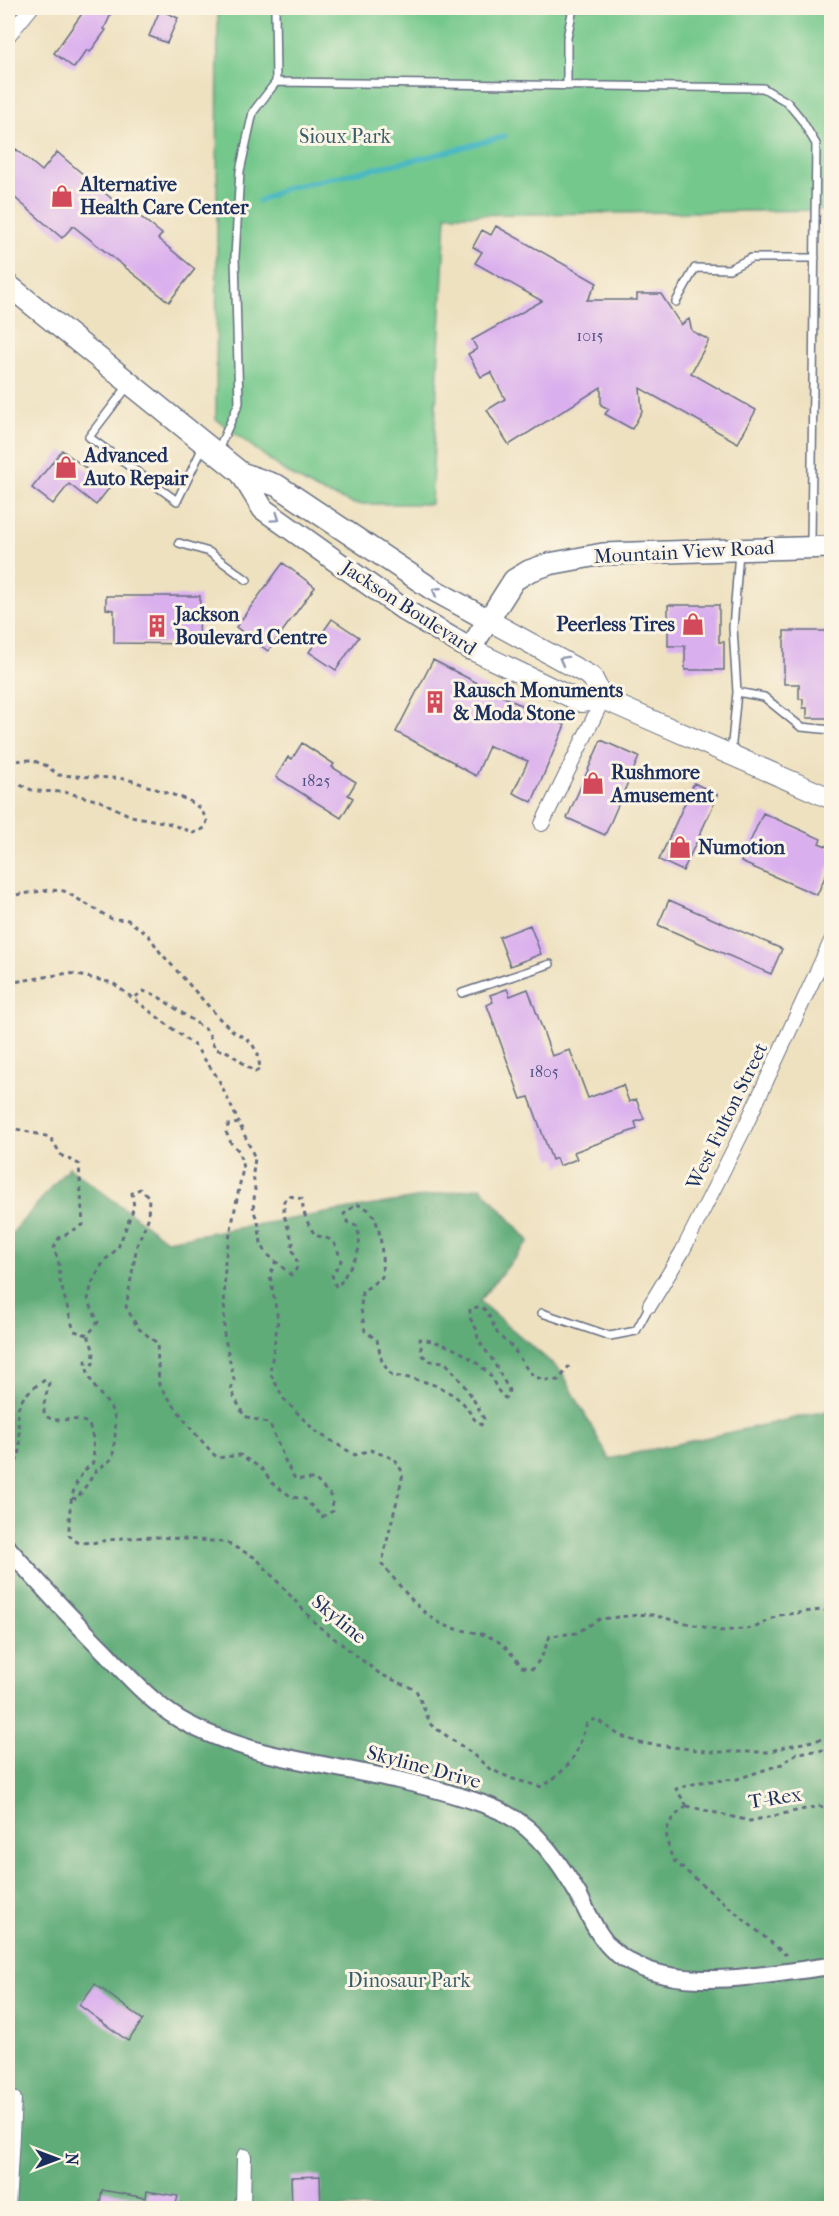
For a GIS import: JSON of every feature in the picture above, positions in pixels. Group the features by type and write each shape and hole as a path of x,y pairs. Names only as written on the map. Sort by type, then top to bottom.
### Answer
{"main road":[{"name":"Jackson Boulevard","path":"8,285 241,473 278,486 432,589 592,677 603,699"},
{"name":"Jackson Boulevard","path":"241,473 263,509 406,611 470,649 581,702 603,699 831,799"},
{"name":"Mountain View Road","path":"470,649 514,580 529,571 549,564 603,554 821,547"}],"street":[{"path":"8,36 31,8"},
{"path":"542,824 603,699"},
{"name":"West Fulton Street","path":"650,1305 682,1252 744,1130 831,939"},
{"name":"Skyline Drive","path":"8,1548 47,1593 126,1674 155,1702 179,1719 212,1735 261,1752 416,1782 508,1814 536,1838 557,1861 602,1937 614,1951 634,1965 665,1976 695,1979 759,1975 831,1966"},
{"path":"8,2208 14,2099"},
{"path":"243,2208 244,2156"}],"lane":[{"path":"130,384 89,437 177,501 239,403 235,257 240,171 253,112 276,82 275,8"},
{"path":"567,86 567,38 573,8"},
{"path":"276,82 764,88 787,102 801,119 816,144 815,258 821,547"},
{"path":"676,302 695,268 729,269 751,258 815,258"},
{"path":"179,543 209,552 247,580"},
{"path":"731,756 737,692 733,628 739,549"},
{"path":"737,692 764,697 801,727 831,730"},
{"path":"462,993 550,964"},
{"path":"543,1314 610,1336 636,1331 650,1305"}],"path":[{"path":"8,761 32,760 47,766 58,775 128,779 188,800 201,809 207,820 205,828 194,833 168,823 131,816 100,801 64,792 34,791 8,780"},
{"path":"8,896 49,890 64,891 112,919 128,920 149,936 160,952 220,1019 250,1042 258,1054 260,1069 255,1072 228,1052 214,1049 208,1031 156,995 143,992 133,999"},
{"path":"8,983 69,973 112,983 195,1046 218,1078 255,1158 253,1210 258,1221 261,1243 266,1253 291,1275 296,1271 298,1263 291,1247 293,1243 284,1215 284,1202 290,1196 302,1199 302,1209 309,1227 316,1236 326,1237 336,1244 340,1261 332,1275 336,1287 341,1284 356,1260 361,1244 357,1226 348,1223 344,1214 357,1204 370,1211 378,1229 383,1253 382,1277 362,1292 361,1310 365,1331 378,1340 382,1362 392,1376 412,1377 450,1391 465,1406 474,1421 481,1425 484,1419 476,1402 445,1362 431,1361 422,1355 420,1339 435,1341 464,1354 489,1373 496,1390 505,1398 509,1390 492,1359 478,1340 477,1330 470,1318 470,1309 481,1306 490,1314 498,1334 512,1347 530,1373 544,1381 559,1380 569,1366"},
{"path":"88,1335 98,1322 88,1299 92,1283 104,1261 118,1248 134,1207 132,1193 140,1190 149,1197 148,1219 137,1245 126,1307 138,1328 157,1344 159,1385 192,1430 217,1458 240,1455 261,1468 273,1484 292,1497 305,1499 322,1516 333,1511 332,1497 315,1479 295,1479 270,1424 244,1416 231,1390 234,1380 225,1334 225,1260 243,1168 239,1151 231,1143 226,1132 228,1125 239,1123"},
{"path":"8,1127 50,1137 62,1156 79,1164 83,1225 59,1238 54,1248 59,1264 60,1281 74,1331 88,1335"},
{"path":"276,1260 270,1275 278,1320 270,1374 284,1400 315,1431 356,1455 370,1450 395,1460 403,1473 382,1564 413,1601 438,1622 463,1632 492,1638 509,1651 522,1667 533,1670 543,1656 550,1636 576,1633 600,1619 647,1614 721,1631 754,1628 779,1615 822,1610 831,1612"},
{"path":"72,1497 77,1499 96,1471 113,1458 115,1419 87,1373 86,1361 93,1364 94,1352 88,1335"},
{"name":"Skyline","path":"8,1467 17,1460 20,1451 19,1407 31,1389 45,1380 49,1383 44,1414 49,1420 81,1419 89,1424 93,1438 94,1462 75,1481 72,1497 69,1535 77,1542 91,1543 122,1538 157,1537 207,1540 225,1542 256,1558 317,1625 380,1674 416,1690 431,1725 490,1769 513,1779 542,1787 573,1761 587,1723 596,1719 619,1735 640,1743 714,1752 768,1752 831,1737"},
{"path":"797,1970 783,1952 674,1860 666,1843 666,1829 674,1816 687,1806 676,1789 700,1782 736,1779 782,1764 797,1753 831,1749"},
{"name":"T-Rex","path":"687,1806 750,1821 819,1806 831,1810"}],"green space":[{"name":"Sioux Park","path":"218,8 831,8 831,210 446,215 431,504 354,504 317,490 286,472 216,419"},
{"name":"Dinosaur Park","path":"69,1167 166,1240 481,1187 529,1241 479,1301 562,1372 609,1459 831,1410 831,2208 8,2208 8,1238"}],"building":[{"path":"86,8 114,8 104,29 106,30 90,52 87,50 74,68 54,53"},
{"path":"160,10 178,18 167,43 149,36"},
{"path":"16,149 42,171 57,152 119,205 122,202 162,234 158,239 195,269 169,302 73,226 62,238 8,192 8,158"},
{"path":"496,226 597,283 587,300 637,300 637,294 661,294 681,325 689,319 692,331 709,340 691,373 756,410 738,443 640,388 642,411 632,429 605,414 609,409 601,405 601,387 509,445 487,410 505,399 491,372 481,377 468,354 477,349 472,340 542,301 475,263 482,252 473,247 482,230 491,235"},
{"name":"Advanced Auto Repair","path":"62,450 110,487 96,505 69,484 53,504 32,488"},
{"path":"283,563 315,587 268,651 236,627"},
{"name":"Jackson Boulevard Centre","path":"106,596 200,596 199,644 114,643 114,610 106,609"},
{"name":"Peerless Tires","path":"668,605 719,605 719,642 724,642 724,670 685,670 685,646 668,646"},
{"path":"332,619 359,637 336,670 309,652"},
{"path":"784,631 831,631 829,718 807,718 807,708 803,708 803,699 799,699 799,684 784,684"},
{"path":"433,660 510,700 565,725 532,802 513,793 528,761 489,746 476,776 396,732"},
{"path":"601,740 639,757 605,835 567,818"},
{"path":"302,743 334,764 332,767 356,782 348,795 353,798 341,818 276,777 288,757 292,759"},
{"path":"694,783 718,795 683,871 659,860"},
{"path":"763,813 821,839 819,843 831,848 831,863 817,895 741,862"},
{"path":"669,900 782,949 771,974 658,925"},
{"path":"530,925 541,954 510,966 499,937"},
{"path":"507,989 510,996 528,989 552,1056 570,1050 588,1098 623,1085 629,1102 636,1099 644,1119 635,1122 637,1129 574,1152 577,1159 559,1166 556,1158 552,1160 529,1097 521,1099 487,1005 493,1002 490,995"},
{"path":"95,1984 143,2020 128,2041 79,2005"},
{"path":"320,2176 321,2208 292,2208 291,2177"},
{"path":"102,2190 146,2198 147,2191 178,2196 175,2208 99,2208"}],"waterway":[{"path":"259,201 286,188 431,156 505,136"}],"place":[{"name":"Alternative Health Care Center","path":"62,196"},
{"name":"Advanced Auto Repair","path":"66,467"},
{"name":"Peerless Tires","path":"693,624"},
{"name":"Jackson Boulevard Centre","path":"157,626"},
{"name":"Rausch Monuments & Moda Stone","path":"435,702"},
{"name":"Rushmore Amusement","path":"593,783"},
{"name":"Numotion","path":"680,847"}]}
